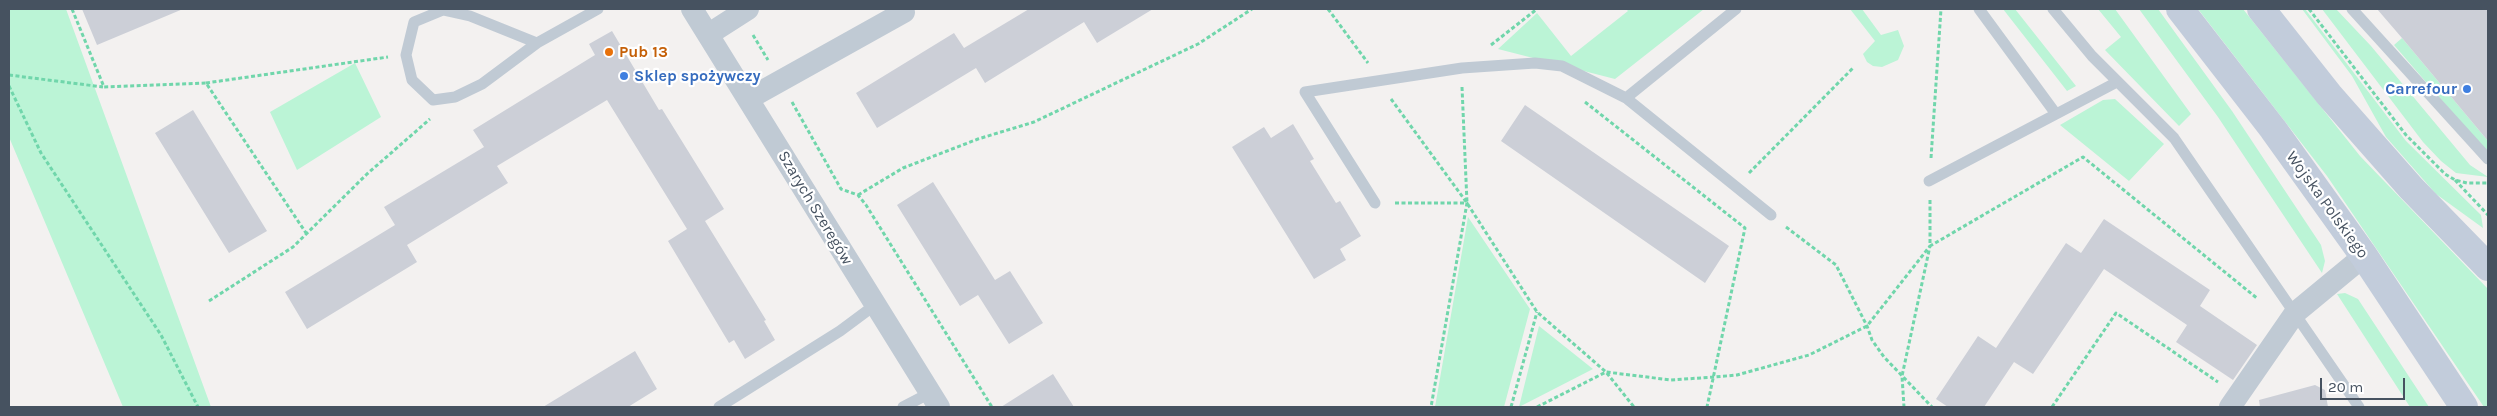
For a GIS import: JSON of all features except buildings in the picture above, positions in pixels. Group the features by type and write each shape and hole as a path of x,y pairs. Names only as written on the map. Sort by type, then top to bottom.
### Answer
{"street":[{"name":"Szarych Szeregów","path":"692,9 934,400"},
{"path":"748,99 904,12 902,9"},
{"name":"Wojska Polskiego","path":"2180,9 2273,129 2364,256 2464,407"},
{"path":"2261,9 2329,95 2386,160 2488,267"},
{"path":"709,34 744,11"},
{"path":"2234,402 2292,318 2364,256"}],"lane":[{"path":"537,43 470,16 443,10 414,22 406,55 412,80 434,100 455,97 482,84 537,43 598,9"},
{"path":"1626,98 1736,9"},
{"path":"1979,9 2056,114"},
{"path":"2053,9 2092,56 2174,138 2292,318 2359,407"},
{"path":"2352,9 2488,159"},
{"path":"1375,203 1305,92 1380,79 1462,68 1535,63 1562,66 1626,98 1771,216"},
{"path":"1930,181 2117,82"},
{"path":"719,407 840,331 875,305"},
{"path":"903,407 934,400"}],"path":[{"path":"72,9 104,87"},
{"path":"858,195 904,168 978,139 1043,118 1198,44 1252,9"},
{"path":"1328,9 1380,79 1386,92 1467,203 1537,312 1606,372 1634,407"},
{"path":"1431,407 1467,203 1462,68 1537,9"},
{"path":"1904,407 1902,376 1930,246 1930,181 1941,9"},
{"path":"2309,9 2406,135 2446,174 2455,180 2488,215"},
{"path":"744,11 841,189 858,195 866,205 992,407"},
{"path":"9,76 104,87 206,83 406,55"},
{"path":"1715,205 1735,188 1854,67"},
{"path":"206,83 306,233"},
{"path":"9,86 41,153 161,334 198,407"},
{"path":"209,301 293,247 367,174 455,97"},
{"path":"1582,100 1745,228"},
{"path":"1537,407 1606,372 1671,380 1737,375 1809,354 1868,326 1930,246 2083,157 2292,318"},
{"path":"2455,180 2466,183 2488,183"},
{"path":"1375,203 1467,203"},
{"path":"1745,228 1771,216 1836,265 1868,326 1872,340 1884,358 1932,407"},
{"path":"1707,407 1745,228"},
{"path":"1511,407 1537,312"},
{"path":"2052,407 2116,313 2234,402"}],"green space":[{"path":"9,9 66,9 211,407 123,407 9,137"},
{"path":"1626,9 1704,9 1615,79 1498,49 1537,13 1571,56 1628,11"},
{"path":"1850,9 1862,9 1881,35 1898,30 1904,46 1898,60 1882,67 1873,66 1867,62 1863,54 1875,41"},
{"path":"2003,9 2015,9 2076,86 2067,91"},
{"path":"2098,9 2115,9 2191,114 2179,126 2105,50 2121,37"},
{"path":"2139,9 2158,9 2232,111 2321,245 2325,261 2322,273 2218,117"},
{"path":"2198,9 2243,9 2360,156 2488,289 2488,407 2484,407 2327,176"},
{"path":"2302,9 2305,9 2406,141 2481,215 2483,228 2436,194 2386,137 2352,76"},
{"path":"2322,9 2336,9 2371,46 2470,165 2488,177 2456,173 2441,161 2423,142"},
{"path":"2402,38 2488,141 2488,154 2394,45"},
{"path":"355,63 381,117 297,170 270,112"},
{"path":"2115,99 2164,144 2129,181 2060,125 2103,100"},
{"path":"1468,217 1530,309 1504,407 1435,407"},
{"path":"2345,293 2358,299 2429,407 2410,407 2337,294"},
{"path":"1539,326 1593,369 1519,407"}],"place":[{"name":"Pub 13","path":"609,52"},
{"name":"Sklep spożywczy","path":"624,76"},
{"name":"Carrefour","path":"2467,89"}]}
